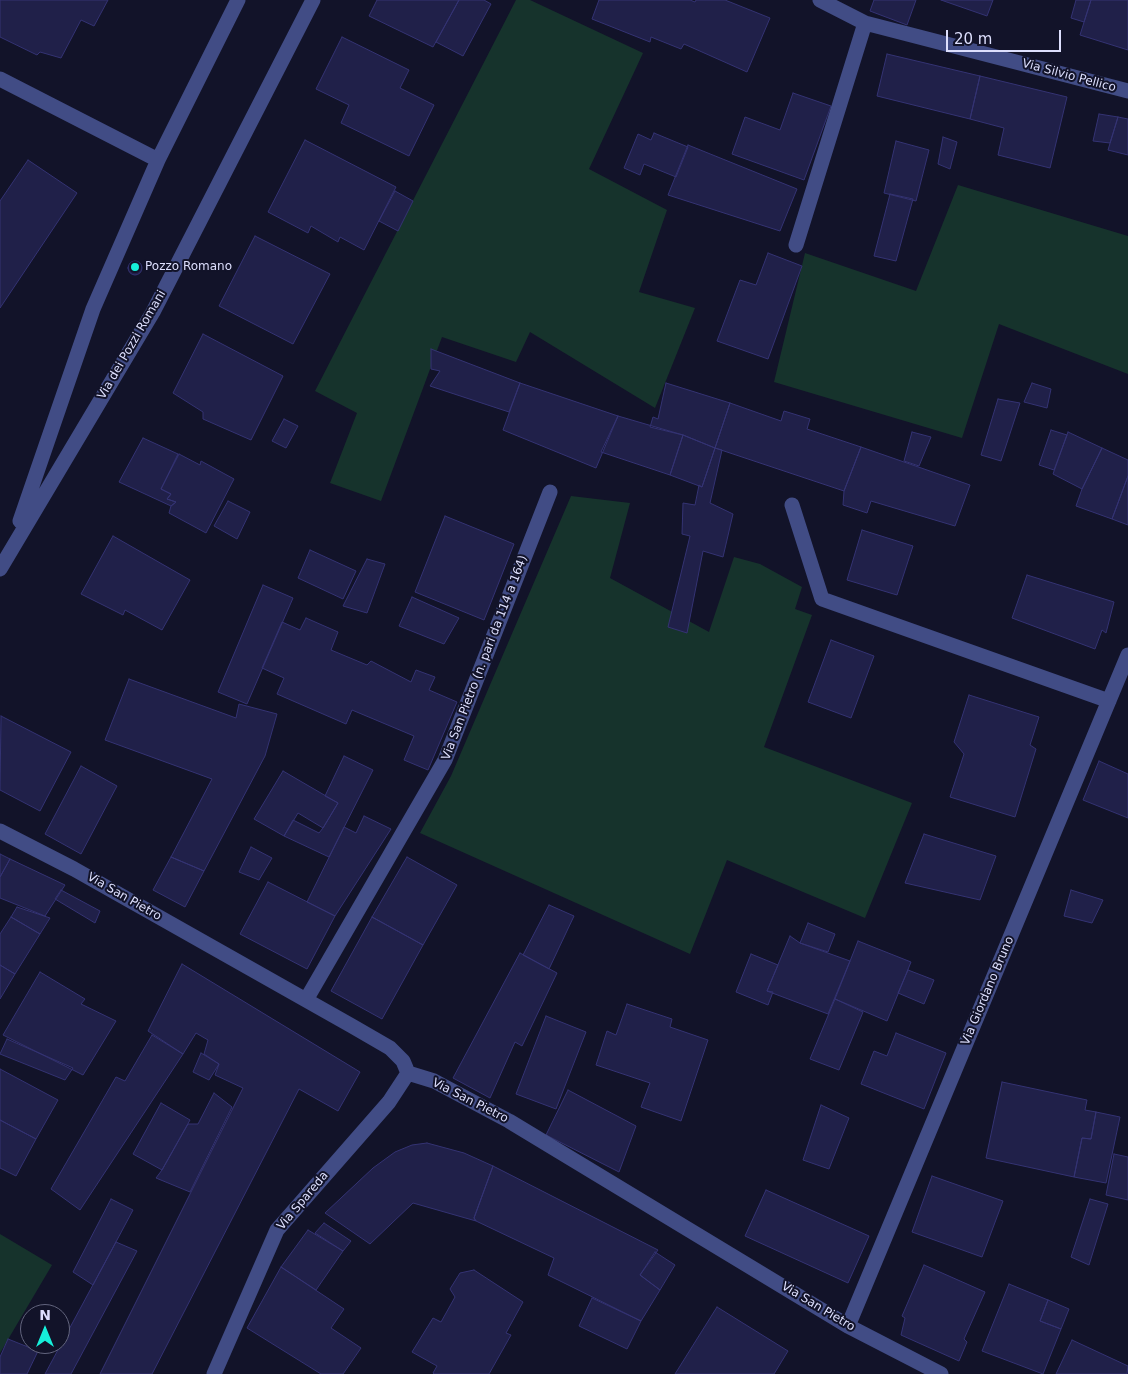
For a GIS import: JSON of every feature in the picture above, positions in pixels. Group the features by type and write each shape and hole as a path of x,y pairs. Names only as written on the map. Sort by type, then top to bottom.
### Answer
{"street":[{"name":"Via dei Pozzi Romani","path":"9,551 92,309 158,160 238,0"},
{"name":"Via dei Pozzi Romani","path":"0,569 153,312 313,0"},
{"name":"Via Silvio Pellico","path":"820,0 866,23 1128,91"},
{"path":"796,245 866,23"},
{"path":"0,80 158,160"},
{"name":"Via San Pietro (n. pari da 114 a 164)","path":"306,1000 445,760 550,492"},
{"path":"792,505 822,599 1109,701"},
{"name":"Via Giordano Bruno","path":"848,1326 1128,655"},
{"name":"Via San Pietro","path":"0,831 74,869 390,1048 403,1061 408,1073 434,1081 509,1120 848,1326 941,1374"},
{"name":"Via Spareda","path":"214,1374 277,1230 389,1102 408,1073"}],"green space":[{"path":"516,0 530,0 643,53 589,169 667,210 639,292 695,308 655,408 530,332 516,362 442,337 381,501 330,483 357,413 315,391"},
{"path":"958,185 1128,236 1128,374 999,324 962,438 774,382 805,253 916,291"},
{"path":"571,496 630,503 610,578 709,632 734,557 760,564 802,587 795,609 812,615 764,747 912,803 865,918 727,860 690,954 420,833 451,776"},
{"path":"0,1234 52,1265 29,1304 20,1304 20,1319 0,1353"}],"building":[{"path":"0,0 108,0 94,26 81,20 61,58 40,52 37,55 0,37"},
{"path":"377,0 459,0 433,47 369,16"},
{"path":"459,0 484,0 491,4 463,56 436,42"},
{"path":"599,0 690,0 695,2 696,0 725,0 770,18 747,72 684,44 681,49 651,37 650,42 592,19"},
{"path":"874,0 916,0 907,25 870,11"},
{"path":"941,0 993,0 987,16"},
{"path":"1076,0 1091,0 1084,22 1071,18"},
{"path":"1091,0 1128,0 1128,50 1080,35"},
{"path":"342,37 409,70 400,88 434,105 409,156 341,123 349,105 316,89"},
{"path":"887,54 980,76 970,119 877,96"},
{"path":"980,76 1067,97 1050,168 998,155 1004,128 970,119"},
{"path":"793,93 831,106 804,180 732,154 745,117 780,130"},
{"path":"1099,114 1118,117 1110,143 1093,141"},
{"path":"1118,117 1128,119 1128,155 1108,150"},
{"path":"654,133 688,147 676,177 644,164 640,175 624,168 638,134 651,140"},
{"path":"943,137 957,142 950,169 938,164"},
{"path":"305,140 396,187 364,250 340,237 338,242 311,226 308,233 268,212"},
{"path":"896,141 929,150 916,201 884,193"},
{"path":"688,145 797,189 780,231 668,195"},
{"path":"28,160 77,193 0,308 0,201"},
{"path":"395,191 413,201 398,231 379,221"},
{"path":"890,194 913,199 896,261 874,256"},
{"path":"255,236 330,274 293,344 219,306"},
{"path":"768,253 802,266 768,359 717,341 740,280 756,285"},
{"name":"Pozzo Romano","path":"135,261 140,263 142,268 140,273 135,275 130,273 128,268 130,263"},
{"path":"203,334 283,376 251,440 203,419 203,412 173,393"},
{"path":"431,349 520,383 509,412 430,386 440,371 431,369"},
{"path":"520,383 618,416 596,468 503,430"},
{"path":"666,383 730,403 715,448 683,435 650,427 653,417 658,419"},
{"path":"1032,383 1051,389 1047,408 1024,402"},
{"path":"998,399 1020,403 1001,461 981,455"},
{"path":"730,403 781,421 784,411 810,419 807,429 861,447 844,491 715,448"},
{"path":"618,416 683,435 670,475 601,452"},
{"path":"284,419 298,426 286,448 272,441"},
{"path":"1051,430 1067,435 1054,470 1039,465"},
{"path":"912,432 931,437 919,466 904,461"},
{"path":"1068,432 1102,448 1082,489 1053,474"},
{"path":"683,435 715,448 702,487 670,475"},
{"path":"143,438 178,454 161,489 171,494 167,499 176,502 171,506 119,482"},
{"path":"861,447 970,485 955,526 871,501 867,513 843,505 844,491"},
{"path":"715,448 722,450 710,503 733,514 723,557 703,551 687,633 668,627 690,536 682,534 683,503 695,505 699,485 702,487"},
{"path":"1102,448 1128,460 1128,476 1112,519 1076,506"},
{"path":"179,454 200,465 201,461 234,479 206,533 169,513 171,506 176,502 167,499 171,494 161,489"},
{"path":"1128,476 1128,525 1112,519"},
{"path":"228,501 250,512 237,539 214,526"},
{"path":"445,516 514,544 484,620 415,592"},
{"path":"862,530 913,546 897,595 847,580"},
{"path":"113,536 190,580 162,630 125,610 123,615 81,594"},
{"path":"310,550 356,571 343,599 298,578"},
{"path":"367,559 385,564 367,613 343,606"},
{"path":"1027,575 1114,602 1106,633 1102,630 1095,649 1012,618"},
{"path":"263,585 293,598 247,704 218,692"},
{"path":"412,597 459,618 444,644 399,626"},
{"path":"306,618 338,632 331,650 367,665 371,661 411,682 416,670 435,677 429,690 457,702 428,770 404,760 414,736 352,710 346,724 277,694 284,678 262,668 282,622 300,630"},
{"path":"831,640 874,656 851,718 808,702"},
{"path":"129,679 236,718 239,704 277,714 265,756 204,871 171,857 212,779 105,740"},
{"path":"969,695 1039,717 1030,745 1036,749 1015,817 950,797 964,754 954,742"},
{"path":"1,716 71,752 40,811 0,790"},
{"path":"344,756 373,770 329,857 284,836 293,820 319,833 323,828 338,803 325,796"},
{"path":"1099,761 1128,774 1128,818 1083,800"},
{"path":"81,766 117,786 81,854 45,834"},
{"path":"283,771 338,803 323,828 298,813 284,836 254,819"},
{"path":"364,816 391,829 335,916 307,902 344,827 356,833"},
{"path":"924,834 996,856 980,900 905,883"},
{"path":"251,847 272,858 259,880 239,872"},
{"path":"0,854 10,859 0,877"},
{"path":"171,857 204,871 185,907 153,890"},
{"path":"407,857 457,885 423,945 372,917"},
{"path":"10,859 65,885 45,916 0,898 0,877"},
{"path":"268,882 335,916 307,969 240,934"},
{"path":"61,890 100,911 95,923 55,899"},
{"path":"1071,890 1103,900 1092,923 1064,916"},
{"path":"549,905 574,916 549,969 523,955"},
{"path":"17,907 50,918 40,934 11,917"},
{"path":"11,917 40,934 15,974 0,965 0,934"},
{"path":"372,917 423,945 382,1019 331,991"},
{"path":"808,923 835,934 828,952 800,943"},
{"path":"790,936 800,943 850,961 828,1014 767,991"},
{"path":"858,941 911,962 887,1021 835,999"},
{"path":"520,953 557,973 522,1046 515,1042 490,1098 453,1078"},
{"path":"751,954 778,965 767,991 773,992 768,1005 736,992"},
{"path":"182,964 360,1072 338,1111 299,1089 152,1374 100,1374 243,1088 215,1075 219,1064 204,1054 208,1040 196,1033 183,1054 148,1031"},
{"path":"0,965 15,974 0,999"},
{"path":"908,970 934,980 924,1004 898,993"},
{"path":"40,972 85,999 81,1004 116,1021 83,1075 3,1035"},
{"path":"835,999 863,1012 839,1070 810,1059"},
{"path":"627,1004 672,1019 670,1027 708,1040 681,1121 641,1107 650,1083 596,1065 607,1031 616,1035"},
{"path":"546,1016 586,1032 556,1109 516,1094"},
{"path":"896,1033 946,1053 924,1109 861,1084 874,1051 887,1056"},
{"path":"152,1035 183,1054 80,1210 51,1189 116,1077 125,1081"},
{"path":"7,1039 73,1068 65,1080 0,1054"},
{"path":"201,1053 219,1064 209,1080 193,1072"},
{"path":"0,1069 58,1100 36,1139 0,1120"},
{"path":"1002,1082 1087,1100 1085,1110 1096,1112 1091,1139 1082,1138 1074,1177 986,1158"},
{"path":"568,1090 636,1126 619,1172 546,1135"},
{"path":"214,1093 232,1107 190,1192 156,1178 188,1124 198,1124"},
{"path":"161,1103 190,1120 162,1170 133,1154"},
{"path":"821,1105 849,1118 829,1169 803,1160"},
{"path":"1096,1112 1120,1117 1106,1183 1074,1177 1082,1138 1091,1139"},
{"path":"0,1120 36,1139 16,1176 0,1168"},
{"path":"427,1143 464,1153 493,1166 474,1218 476,1221 413,1203 370,1244 325,1213 373,1168 395,1152 412,1145"},
{"path":"1114,1154 1128,1157 1128,1200 1106,1195"},
{"path":"493,1166 658,1250 640,1275 660,1290 641,1321 548,1275 554,1258 476,1221 474,1218"},
{"path":"932,1176 1003,1201 982,1257 912,1232"},
{"path":"766,1190 869,1236 848,1283 745,1236"},
{"path":"111,1199 133,1210 93,1285 73,1272"},
{"path":"1090,1199 1108,1204 1089,1265 1071,1257"},
{"path":"324,1223 351,1241 343,1251 315,1233"},
{"path":"308,1230 343,1251 316,1290 281,1267"},
{"path":"116,1242 137,1251 71,1374 45,1374 56,1354 70,1354 70,1328"},
{"path":"655,1252 675,1265 660,1290 640,1275"},
{"path":"924,1265 985,1292 964,1339 967,1342 959,1361 901,1335 905,1318 902,1316"},
{"path":"281,1267 344,1309 331,1328 361,1348 343,1374 321,1374 247,1328"},
{"path":"474,1270 523,1302 506,1333 511,1335 489,1374 434,1374 437,1366 412,1352 433,1318 441,1322 455,1297 450,1289 460,1273"},
{"path":"1009,1284 1048,1300 1040,1321 1061,1329 1043,1374 982,1351"},
{"path":"592,1298 641,1321 627,1349 579,1326"},
{"path":"1048,1300 1069,1309 1061,1329 1040,1321"},
{"path":"717,1307 788,1351 774,1374 675,1374"},
{"path":"8,1339 20,1344 20,1354 37,1354 27,1374 0,1374 0,1357"},
{"path":"1072,1340 1128,1366 1127,1374 1056,1374"}],"place":[{"name":"Pozzo Romano","path":"135,267"}]}
